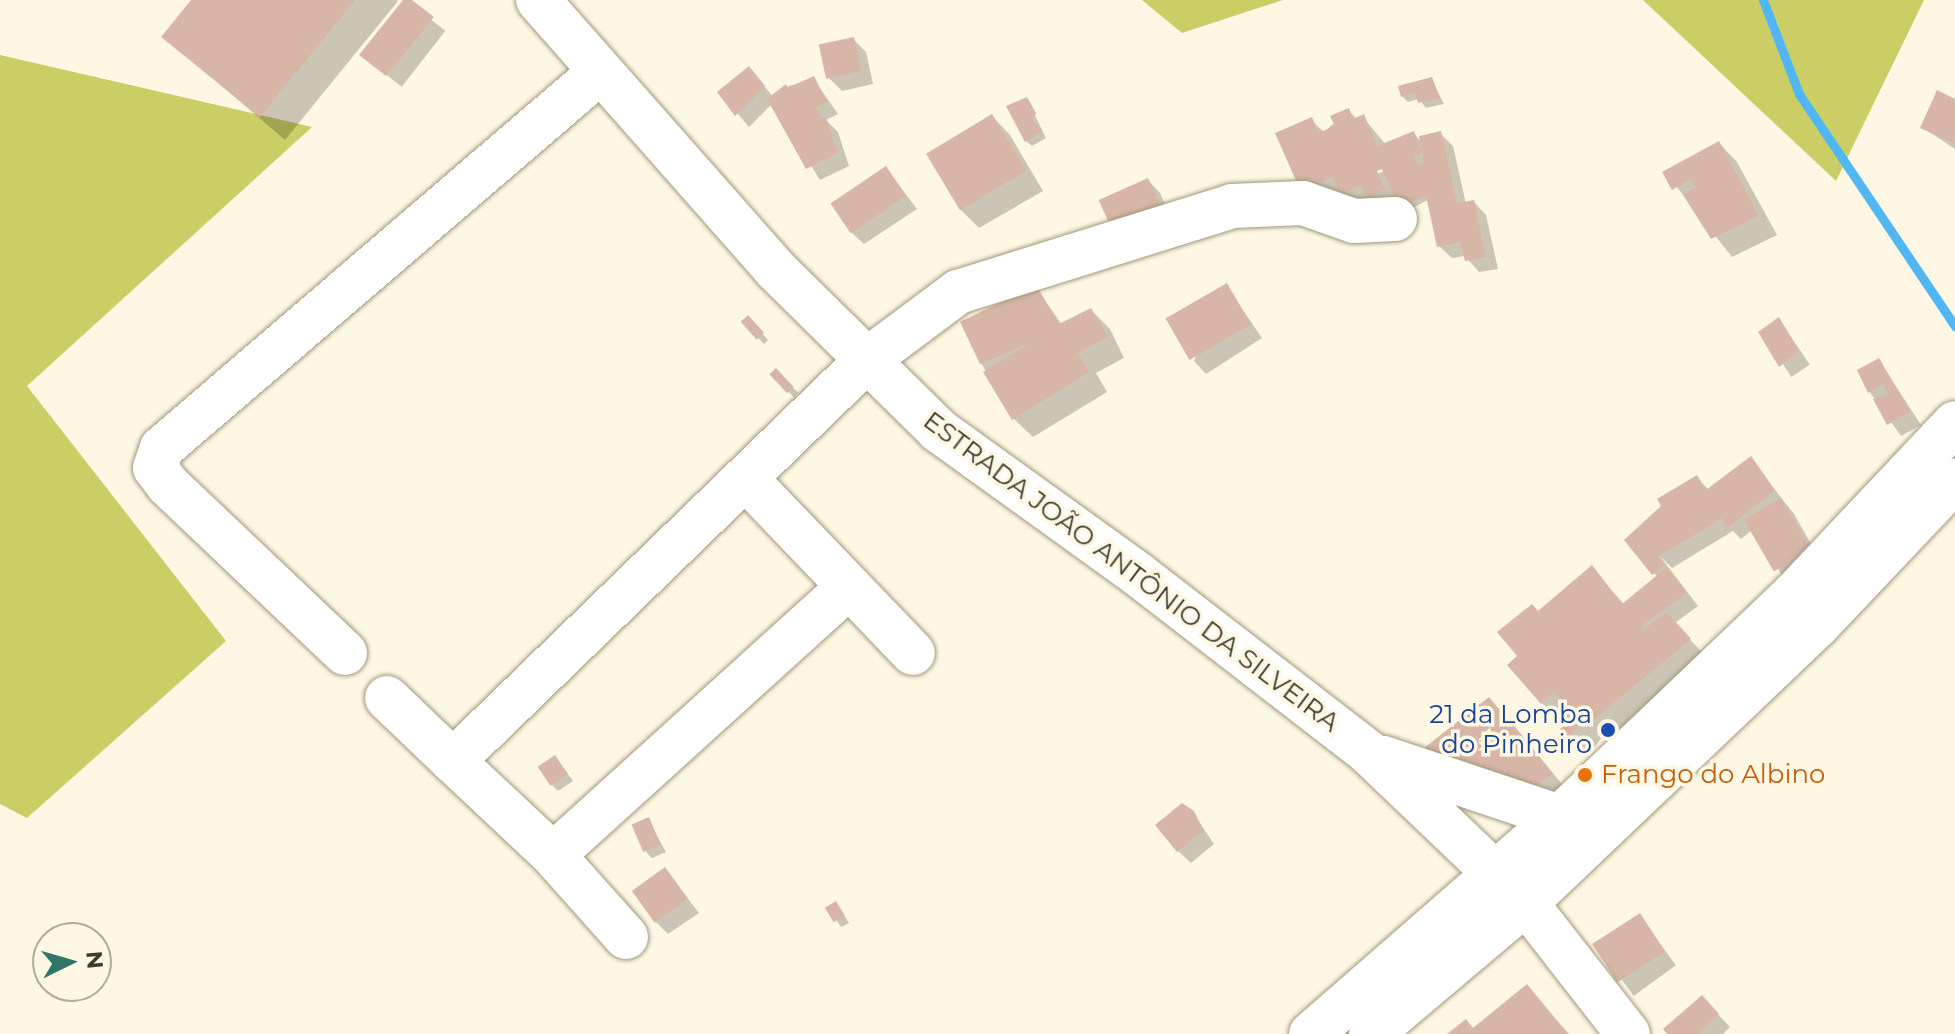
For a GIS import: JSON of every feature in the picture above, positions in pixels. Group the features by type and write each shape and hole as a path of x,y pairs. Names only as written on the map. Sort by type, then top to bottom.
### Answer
{"main road":[{"name":"ESTRADA JOÃO ANTÔNIO DA SILVEIRA","path":"538,0 775,269 938,430 1139,575 1369,753 1495,869 1526,903 1628,1034"},
{"path":"345,653 168,485 155,468 162,448 600,72"},
{"path":"453,761 867,360 958,292 1232,206 1303,203 1354,221 1395,219"},
{"path":"1311,1034 1495,869 1560,817 1793,595 1955,423"},
{"path":"746,479 913,653"},
{"path":"1371,1034 1526,903 1818,625 1955,480"},
{"path":"553,855 849,587"},
{"path":"387,698 553,855 626,937"},
{"name":"ESTRADA JOÃO ANTÔNIO DA SILVEIRA","path":"1369,753 1560,817"},
{"path":"1526,903 1566,849 1560,817"}],"green space":[{"path":"1142,0 1283,0 1182,33"},
{"path":"1643,0 1924,0 1836,181"},
{"path":"0,55 312,127 27,386 226,641 27,818 0,804"}],"building":[{"path":"191,0 355,0 260,117 161,37"},
{"path":"403,0 412,0 434,17 386,76 359,55"},
{"path":"854,37 861,71 826,79 819,44"},
{"path":"749,66 765,86 735,116 717,92"},
{"path":"814,76 827,102 816,107 822,119 826,117 838,153 806,169 767,99 786,84 788,88"},
{"path":"1432,77 1440,98 1418,103 1415,93 1401,97 1398,86"},
{"path":"1937,90 1955,99 1955,144 1920,128"},
{"path":"1027,97 1036,113 1032,119 1042,131 1025,142 1006,106"},
{"path":"1349,108 1353,119 1364,114 1377,146 1414,131 1422,153 1414,156 1418,166 1424,163 1419,136 1441,131 1457,203 1474,200 1486,257 1465,261 1460,242 1437,247 1426,196 1399,207 1382,169 1377,171 1385,190 1366,198 1361,185 1340,195 1333,177 1301,192 1275,133 1312,117 1318,133 1335,126 1330,116"},
{"path":"992,114 1026,171 960,210 926,154"},
{"path":"1719,141 1759,216 1711,239 1683,195 1696,187 1691,179 1672,190 1662,172"},
{"path":"886,166 906,196 851,233 830,203"},
{"path":"1148,178 1163,211 1113,233 1099,200"},
{"path":"1227,283 1251,325 1190,360 1166,318"},
{"path":"1036,285 1059,324 1091,308 1108,337 1078,353 1089,372 1012,420 983,372 1030,343 980,364 960,322"},
{"path":"748,315 764,333 757,340 741,322"},
{"path":"1779,317 1799,351 1779,367 1758,332"},
{"path":"1879,358 1910,412 1887,425 1873,399 1888,394 1883,384 1868,393 1857,370"},
{"path":"776,368 794,387 787,393 769,374"},
{"path":"1751,456 1775,490 1727,528 1722,518 1658,557 1665,565 1652,575 1624,540 1661,506 1657,499 1697,475 1706,490"},
{"path":"1781,498 1811,550 1774,571 1744,520"},
{"path":"1592,565 1622,604 1667,567 1687,593 1644,624 1643,630 1667,612 1691,639 1587,725 1583,719 1568,739 1560,729 1569,721 1563,714 1565,704 1554,692 1541,704 1507,665 1517,656 1497,632 1532,604 1538,611"},
{"path":"1489,697 1553,774 1538,784 1502,787 1424,748"},
{"path":"555,755 568,774 550,786 538,767"},
{"path":"1182,803 1194,811 1203,830 1177,852 1155,825"},
{"path":"649,817 661,845 643,852 632,824"},
{"path":"665,867 688,899 655,923 632,891"},
{"path":"836,901 845,916 834,922 825,908"},
{"path":"1640,913 1665,952 1617,983 1592,944"},
{"path":"1527,984 1568,1034 1447,1034 1466,1019 1473,1028"},
{"path":"1702,995 1719,1014 1698,1034 1667,1034 1663,1029"}],"waterway":[{"path":"1763,0 1799,94 1955,326"}],"place":[{"name":"21 da Lomba do Pinheiro","path":"1608,730"},
{"name":"Frango do Albino","path":"1585,775"}]}
